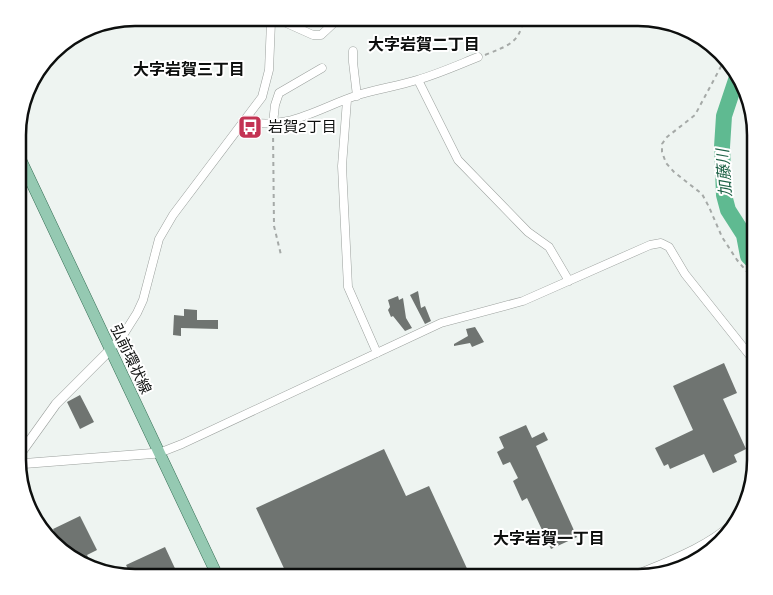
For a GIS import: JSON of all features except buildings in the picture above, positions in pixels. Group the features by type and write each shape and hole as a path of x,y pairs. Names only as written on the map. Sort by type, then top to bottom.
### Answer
{"main road":[{"name":"弘前環状線","path":"26,171 214,569"}],"street":[{"path":"26,446 56,404 110,350 125,332 140,306 159,239 173,215 262,97 266,86 271,26"},
{"path":"293,26 313,35 321,35 331,26"},
{"path":"354,51 353,62 357,96"},
{"path":"244,120 257,124 297,119 357,96 418,80 478,57"},
{"path":"273,123 275,105 279,93 322,68"},
{"path":"418,80 458,160 528,232 549,248 569,281"},
{"path":"347,100 342,166 348,287 377,353"},
{"path":"26,463 158,453 182,444 441,323 523,300 650,245 661,243 669,247 685,274 747,352"},
{"path":"653,568 716,536"}],"path":[{"path":"478,57 516,40 522,26"},
{"path":"722,65 695,115 667,137 662,144 662,152 666,163 674,172 702,194 722,237 736,260 747,272"},
{"path":"273,123 274,226 281,255"}],"waterway":[{"name":"加藤川","path":"734,85 724,116 722,147 724,195 728,210 744,235 747,251"}],"place":[{"name":"岩賀2丁目","path":"250,127"}],"district":[{"name":"大字岩賀二丁目","path":"424,44"},
{"name":"大字岩賀三丁目","path":"189,69"},
{"name":"大字岩賀一丁目","path":"549,538"}]}
